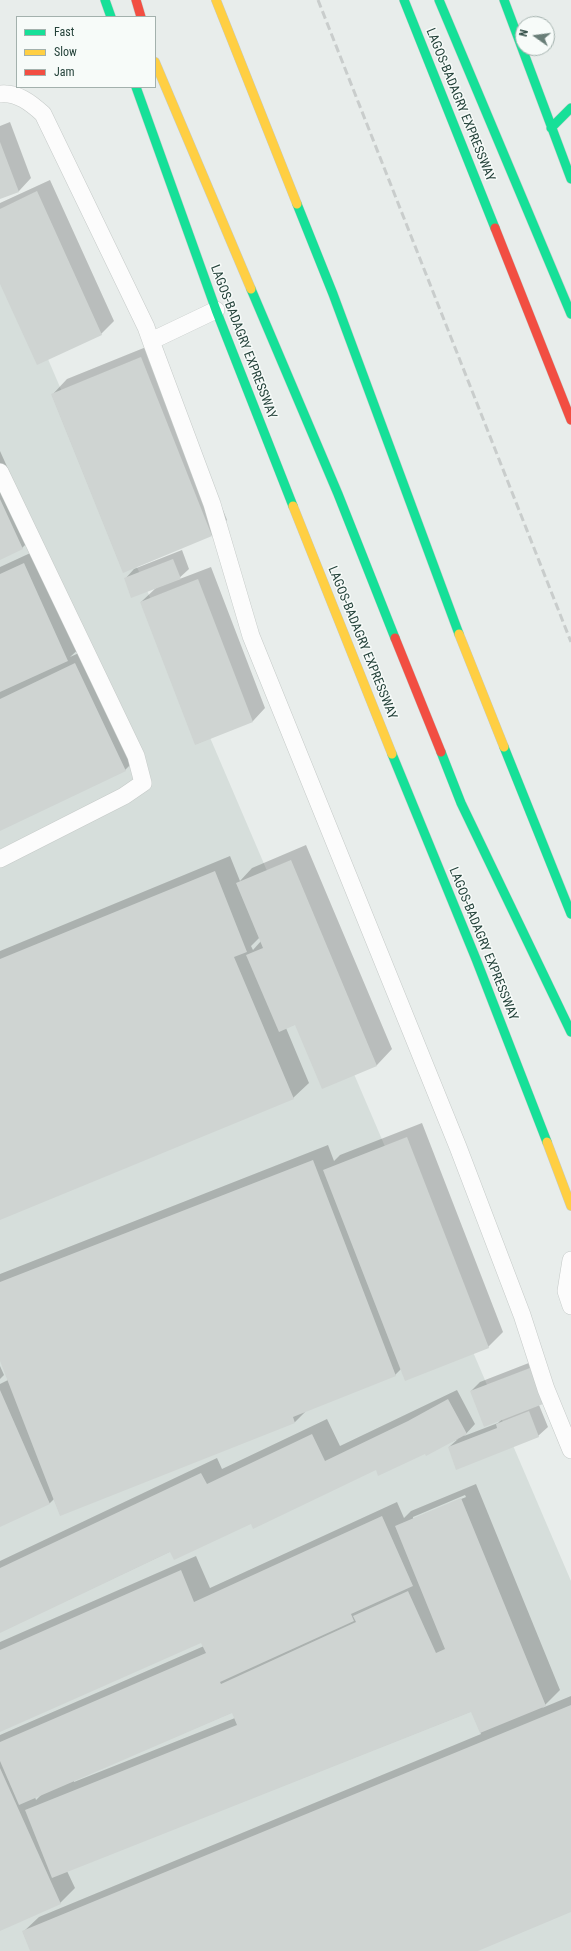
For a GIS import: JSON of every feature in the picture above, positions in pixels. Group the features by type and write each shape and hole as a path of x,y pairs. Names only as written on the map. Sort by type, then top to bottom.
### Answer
{"main road":[{"path":"105,0 111,16"},
{"path":"136,0 141,16"},
{"path":"216,0 333,294 450,615 571,914"},
{"name":"LAGOS-BADAGRY EXPRESSWAY","path":"404,0 571,420"},
{"path":"439,0 571,314"},
{"path":"504,0 571,179"},
{"path":"156,64 338,494 461,803 571,1032"},
{"name":"LAGOS-BADAGRY EXPRESSWAY","path":"136,88 216,310 361,679 476,959 571,1206"},
{"path":"551,128 571,108"}],"lane":[{"path":"0,94 6,93 28,100 43,114 146,327 212,504 251,636 458,1147 522,1315 546,1389 571,1450"},
{"path":"151,341 216,310"},
{"path":"0,472 136,756 143,783 124,796 0,859"},
{"path":"571,1260 566,1291 571,1306"}],"shaded area":[{"path":"0,247 571,1581 571,1951 0,1951"}],"building":[{"path":"0,142 19,192 0,199"},
{"path":"37,191 102,335 37,365 0,284 0,209"},
{"path":"141,357 212,536 123,573 51,394"},
{"path":"0,499 23,549 0,560"},
{"path":"173,559 181,579 131,598 124,578"},
{"path":"24,563 68,661 0,692 0,574"},
{"path":"198,579 253,722 195,745 140,602"},
{"path":"75,663 126,771 0,831 0,699"},
{"path":"291,860 377,1066 322,1089 295,1025 279,1032 246,955 263,948 236,883"},
{"path":"215,871 247,952 234,957 294,1099 0,1220 0,959"},
{"path":"407,1137 489,1348 405,1381 323,1170"},
{"path":"313,1160 396,1376 293,1417 295,1423 60,1516 0,1361 0,1282"},
{"path":"530,1368 543,1404 484,1427 470,1391"},
{"path":"0,1390 50,1504 0,1527"},
{"path":"448,1399 467,1434 426,1456 425,1454 378,1476 376,1470 253,1529 251,1524 174,1560 170,1552 0,1633 0,1568 201,1473 207,1484 312,1434 325,1461 408,1421"},
{"path":"529,1411 539,1437 456,1470 448,1447 497,1428 496,1424"},
{"path":"461,1498 546,1706 480,1733 471,1712 52,1878 25,1810 237,1725 232,1713 19,1805 0,1761 0,1742 206,1653 201,1643 0,1732 0,1650 181,1570 194,1602 382,1516 413,1586 351,1614 354,1621 220,1682 221,1684 356,1622 353,1616 408,1591 436,1653 445,1649 395,1526"},
{"path":"571,1705 571,1912 478,1951 30,1951 22,1931"},
{"path":"0,1768 61,1904 0,1931"}],"railway":[{"path":"318,0 571,642"}],"traffic: fast":[{"path":"105,0 111,16"},
{"path":"404,0 495,228"},
{"path":"439,0 571,314"},
{"path":"504,0 571,179"},
{"path":"136,88 216,310 293,506"},
{"path":"551,128 571,108"},
{"path":"297,204 333,294 459,634"},
{"path":"251,289 338,494 395,638"},
{"path":"504,747 571,914"},
{"path":"441,752 461,803 571,1032"},
{"path":"392,754 476,959 547,1142"}],"traffic: slow":[{"path":"216,0 297,204"},
{"path":"156,64 251,289"},
{"path":"293,506 392,754"},
{"path":"459,634 504,747"},
{"path":"547,1142 571,1206"}],"traffic: jam":[{"path":"136,0 141,16"},
{"path":"495,228 571,420"},
{"path":"395,638 441,752"}]}
